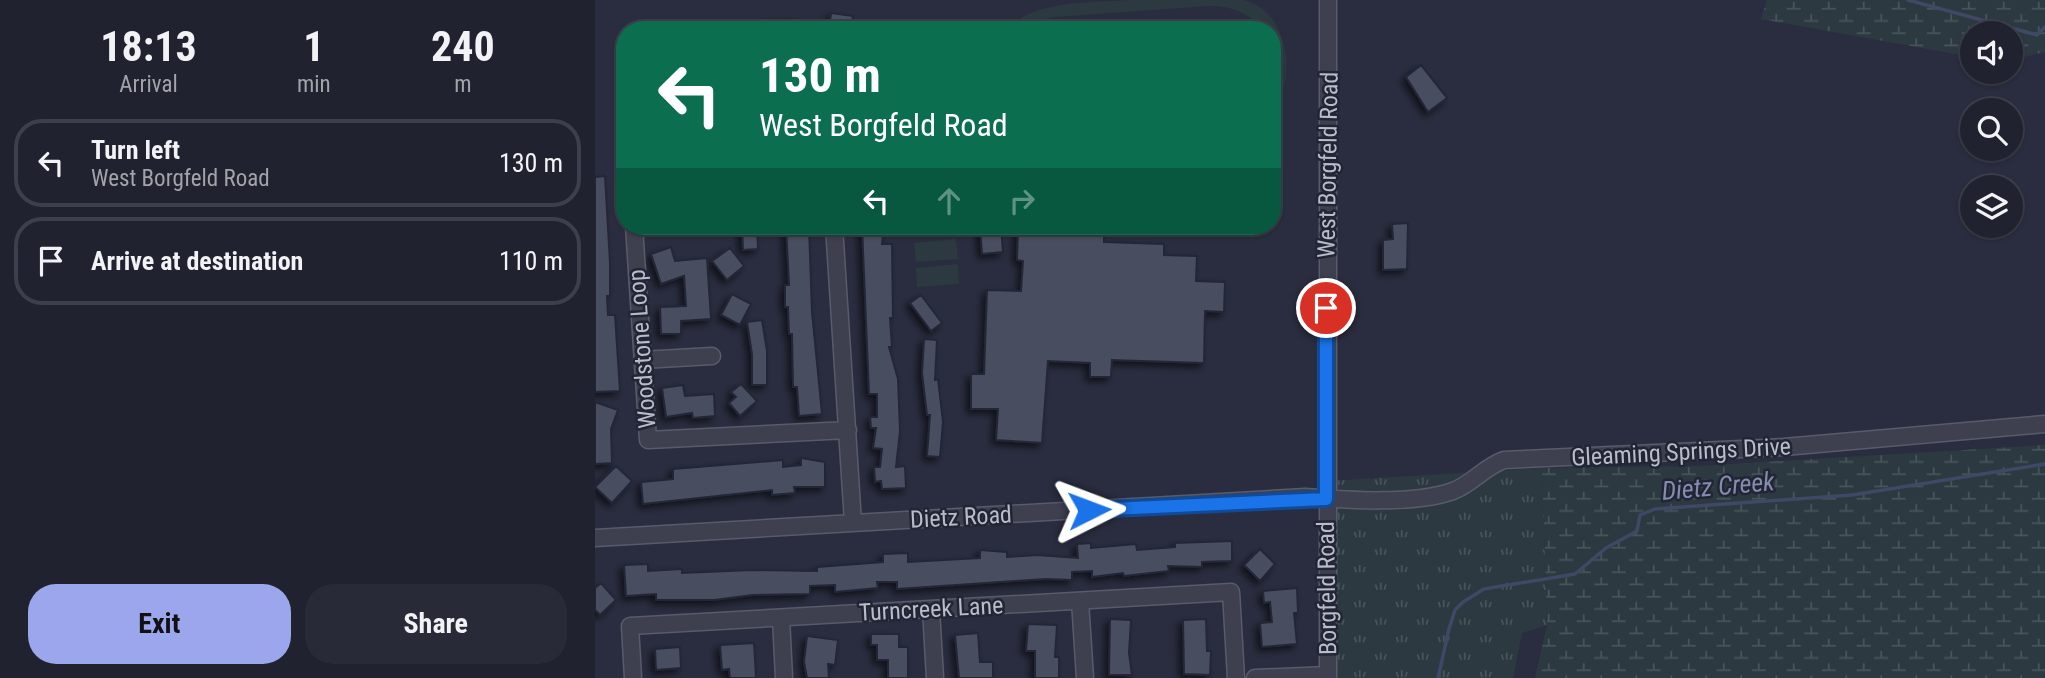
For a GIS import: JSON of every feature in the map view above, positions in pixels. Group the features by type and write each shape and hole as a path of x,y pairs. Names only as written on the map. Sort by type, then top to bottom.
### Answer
{"street":[{"name":"West Borgfeld Road","path":"1326,499 1328,0"},
{"name":"Woodstone Loop","path":"635,235 648,440 848,430"},
{"path":"835,235 853,523"},
{"path":"642,360 712,356"},
{"name":"Gleaming Springs Drive","path":"1326,499 1352,501 1440,495 1457,489 1484,468 1504,460 1784,447 2045,424"},
{"name":"Dietz Road","path":"595,538 1305,497 1326,499"},
{"name":"Borgfeld Road","path":"1326,499 1328,676"},
{"name":"Turncreek Lane","path":"633,678 630,626 1231,592 1236,678"},
{"path":"1080,601 1085,678"},
{"path":"931,609 935,678"},
{"path":"781,618 784,678"},
{"path":"1255,678 1328,676"}],"green space":[{"path":"1128,0 1243,0 1259,7 1273,21 1254,21 1233,9 1209,6 1016,21 1046,8"},
{"path":"1767,0 2045,0 2045,52 2023,57 2023,21 1960,21 1960,55 1761,19"},
{"path":"1281,35 1285,48 1285,83 1281,97"},
{"path":"956,239 958,259 916,262 914,243"},
{"path":"958,264 959,284 917,287 916,268"},
{"path":"2045,445 2045,678 1535,678 1547,625 1542,468 1699,466"},
{"path":"1542,468 1547,625 1522,633 1513,678 1328,678 1328,481"}],"building":[{"path":"831,13 853,16 852,21 830,21"},
{"path":"1421,65 1447,98 1428,112 1406,77"},
{"path":"605,176 610,263 608,315 615,315 620,391 595,392 595,177"},
{"path":"1408,223 1407,269 1383,270 1383,240 1393,239 1392,224"},
{"path":"742,235 757,235 758,249 743,250"},
{"path":"786,235 809,235 812,312 822,414 799,416 797,387 793,387 792,334 789,334 788,307 785,307 785,285 789,285"},
{"path":"862,235 883,235 882,244 892,244 893,318 890,318 892,347 889,347 898,379 900,431 896,467 905,466 906,488 882,489 881,481 875,482 874,467 880,467 882,449 873,448 876,428 871,428 870,417 877,417 877,394 869,394"},
{"path":"981,235 1002,235 1003,252 982,254"},
{"path":"1018,235 1104,235 1104,242 1164,244 1164,255 1197,256 1196,281 1225,282 1224,312 1205,311 1204,363 1112,360 1111,377 1090,377 1090,363 1048,361 1042,443 996,440 998,409 971,409 971,374 984,374 987,290 1021,291 1023,261 1017,260"},
{"path":"671,247 675,261 707,258 711,319 681,321 681,334 661,334 660,307 686,306 684,276 661,284 651,254"},
{"path":"730,248 744,266 727,280 712,261"},
{"path":"732,294 751,304 740,325 721,315"},
{"path":"921,295 942,323 931,331 910,303"},
{"path":"762,320 767,351 767,385 752,385 752,354 747,322"},
{"path":"924,339 937,340 935,380 938,379 943,422 940,457 927,456 930,415 927,415 922,373"},
{"path":"741,384 757,401 740,416 729,403 736,397 731,392"},
{"path":"683,385 685,396 714,394 715,416 693,418 692,413 666,417 662,388"},
{"path":"595,402 618,410 611,429 612,463 595,464"},
{"path":"801,458 825,462 825,487 794,487 795,493 772,495 772,490 643,504 641,482 673,479 673,469 783,460 783,467 801,465"},
{"path":"616,466 632,481 612,503 595,487"},
{"path":"1232,541 1232,561 1202,562 1202,567 1168,566 1169,571 1124,576 1123,573 1092,577 1092,571 1072,572 1072,580 1046,579 897,589 897,582 877,582 878,588 835,592 835,585 810,586 810,594 753,595 714,600 656,600 656,594 626,596 624,565 648,564 648,571 682,569 682,573 817,571 817,567 883,562 883,554 908,553 908,562 980,558 980,550 1007,552 1007,557 1037,555 1078,558 1077,544 1091,543 1091,548 1136,544 1137,550 1175,547 1175,543"},
{"path":"1260,549 1275,564 1260,581 1244,565"},
{"path":"601,583 616,600 600,615 595,610 595,588"},
{"path":"1297,588 1298,613 1294,613 1297,644 1262,647 1260,623 1272,622 1270,602 1264,603 1263,591"},
{"path":"1110,619 1131,620 1129,653 1132,675 1109,675"},
{"path":"1206,619 1207,651 1211,651 1210,675 1184,674 1183,620"},
{"path":"1028,624 1057,625 1055,657 1059,657 1059,678 1035,678 1035,651 1026,651"},
{"path":"978,633 980,662 993,662 993,678 959,678 955,635"},
{"path":"871,634 899,634 899,647 908,647 908,678 888,678 888,660 877,660 877,645 871,645"},
{"path":"807,636 838,640 835,665 828,664 829,678 807,678 804,662"},
{"path":"754,643 756,678 730,678 729,669 722,670 720,645"},
{"path":"680,647 681,668 656,670 655,649"}],"waterway":[{"path":"1908,0 2037,35 2045,27"},
{"name":"Dietz Creek","path":"1438,678 1455,610 1463,602 1484,589 1575,574 1606,548 1637,531 1640,515 1655,509 1852,495 2045,464"}],"route":[{"path":"1089,510 1305,497 1326,499 1326,308"}]}
